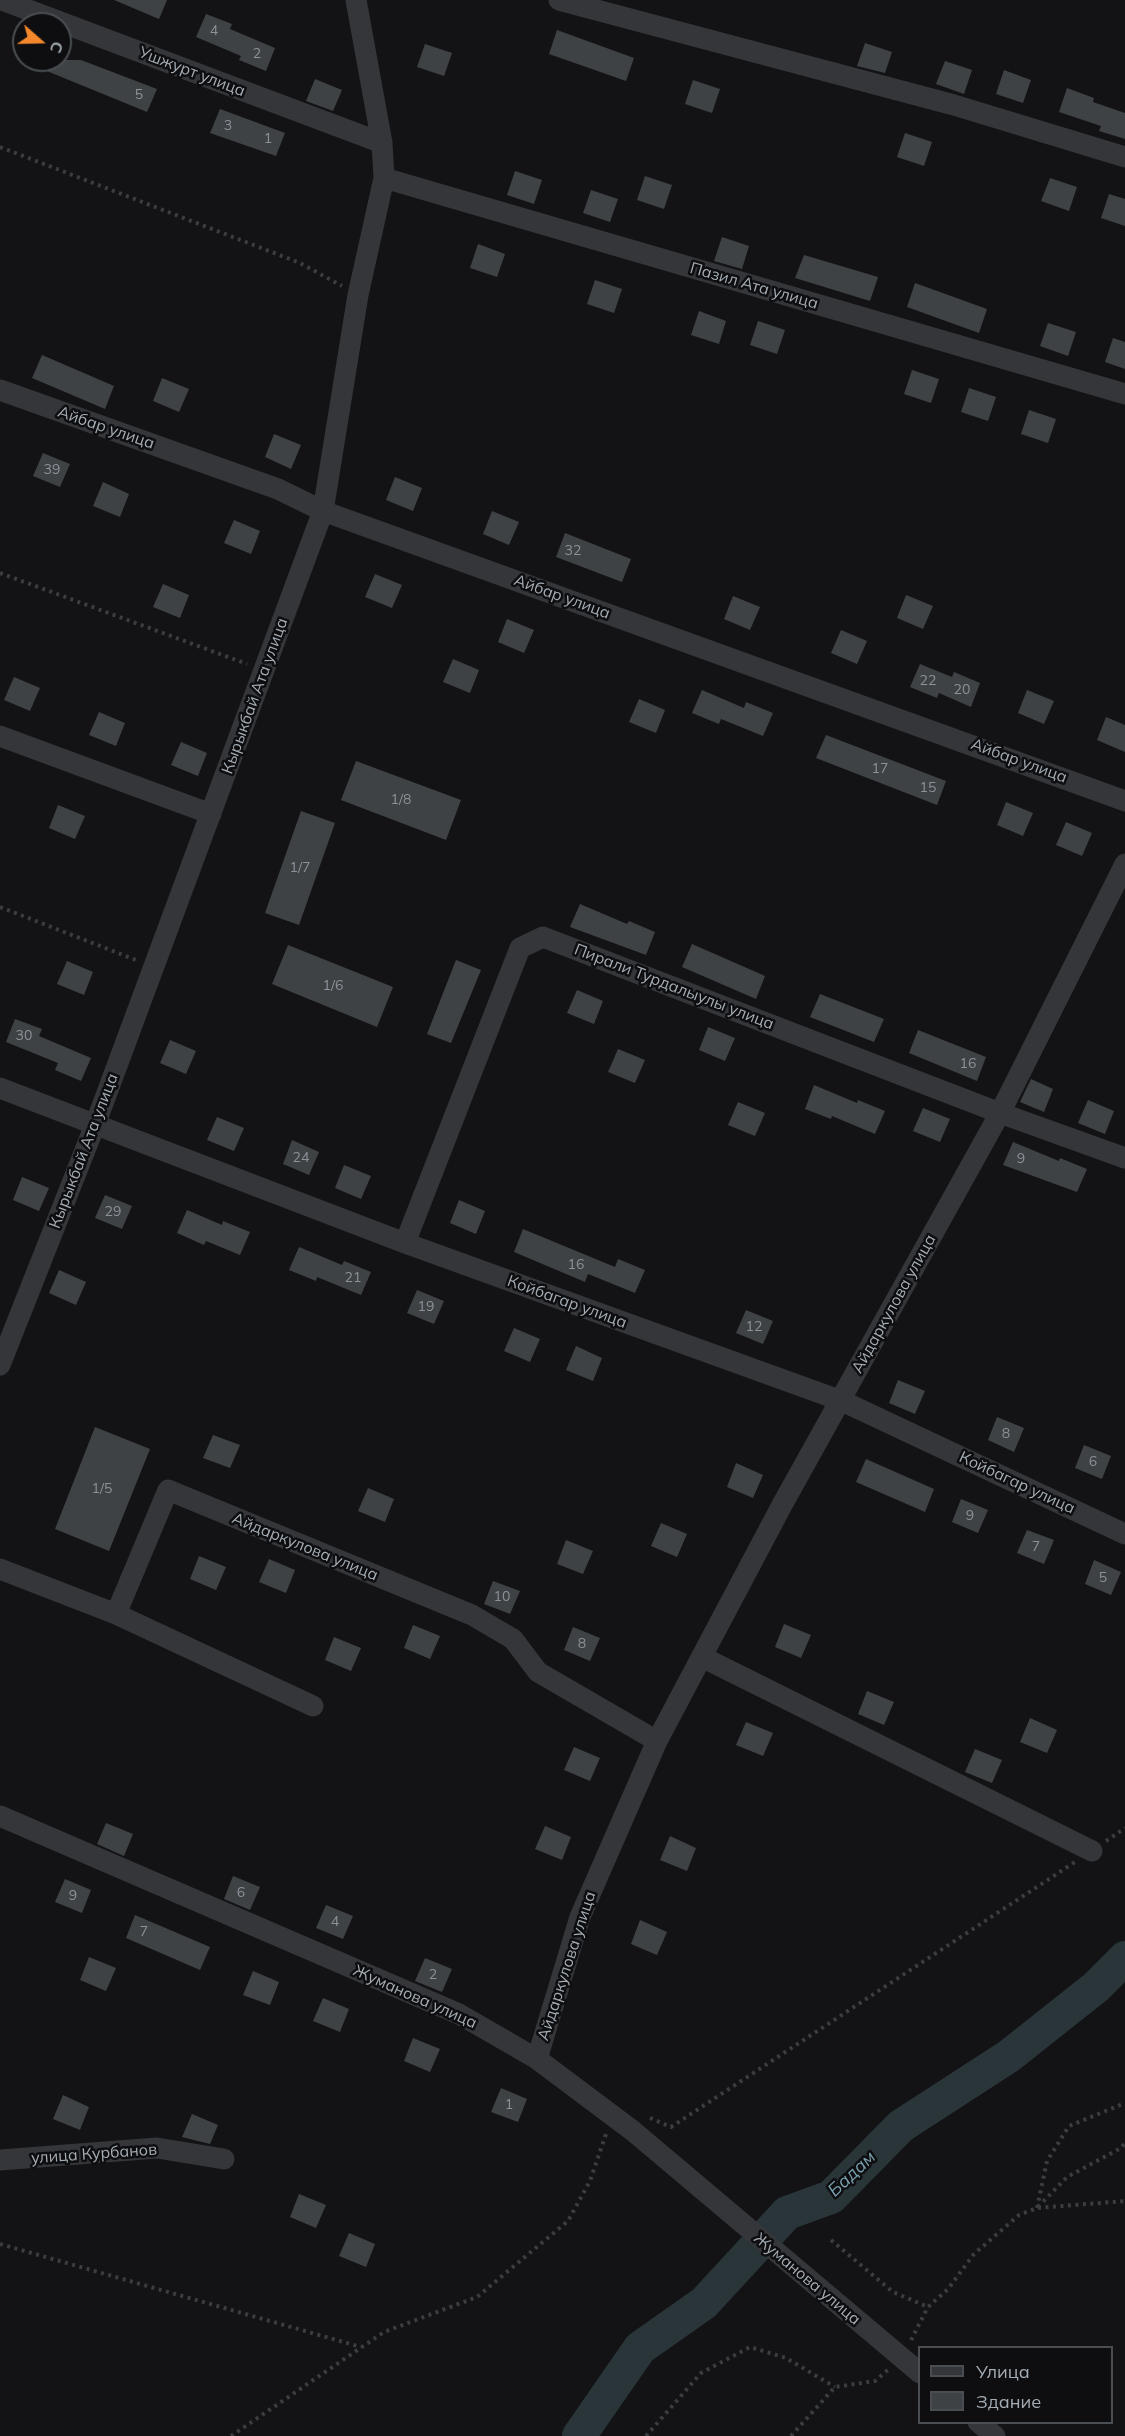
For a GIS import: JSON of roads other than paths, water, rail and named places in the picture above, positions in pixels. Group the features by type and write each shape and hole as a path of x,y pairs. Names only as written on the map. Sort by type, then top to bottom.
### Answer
{"street":[{"name":"Ушжурт улица","path":"2,0 382,143"},
{"name":"Кырыкбай Ата улица","path":"0,1365 95,1125 324,511 358,294 384,178 382,143 356,0"},
{"path":"559,0 954,105 1125,157"},
{"name":"Пазил Ата улица","path":"384,178 1125,394"},
{"name":"Айбар улица","path":"0,390 278,489 324,511 1125,801"},
{"path":"0,736 211,814"},
{"name":"Айдаркулова улица","path":"537,2059 580,1917 657,1741 782,1505 842,1401 1000,1113 1125,864"},
{"name":"Пирали Турдалыулы улица","path":"405,1243 520,948 543,937 1000,1113 1125,1158"},
{"name":"Койбагар улица","path":"0,1088 405,1243 842,1401 1125,1534"},
{"name":"Айдаркулова улица","path":"116,1614 168,1490 472,1615 513,1639 538,1672 657,1741"},
{"path":"0,1569 116,1614 313,1707"},
{"path":"702,1657 1092,1851"},
{"name":"Жуманова улица","path":"0,1816 459,2014 537,2059 612,2115 639,2123 818,2288 918,2371"},
{"name":"улица Курбанов","path":"0,2160 157,2148 224,2159"},
{"path":"980,2424 994,2436"}],"waterway":[{"name":"Бадам","path":"579,2436 640,2348 704,2303 787,2213 831,2197 901,2126 1009,2056 1096,1987 1125,1958"}]}
